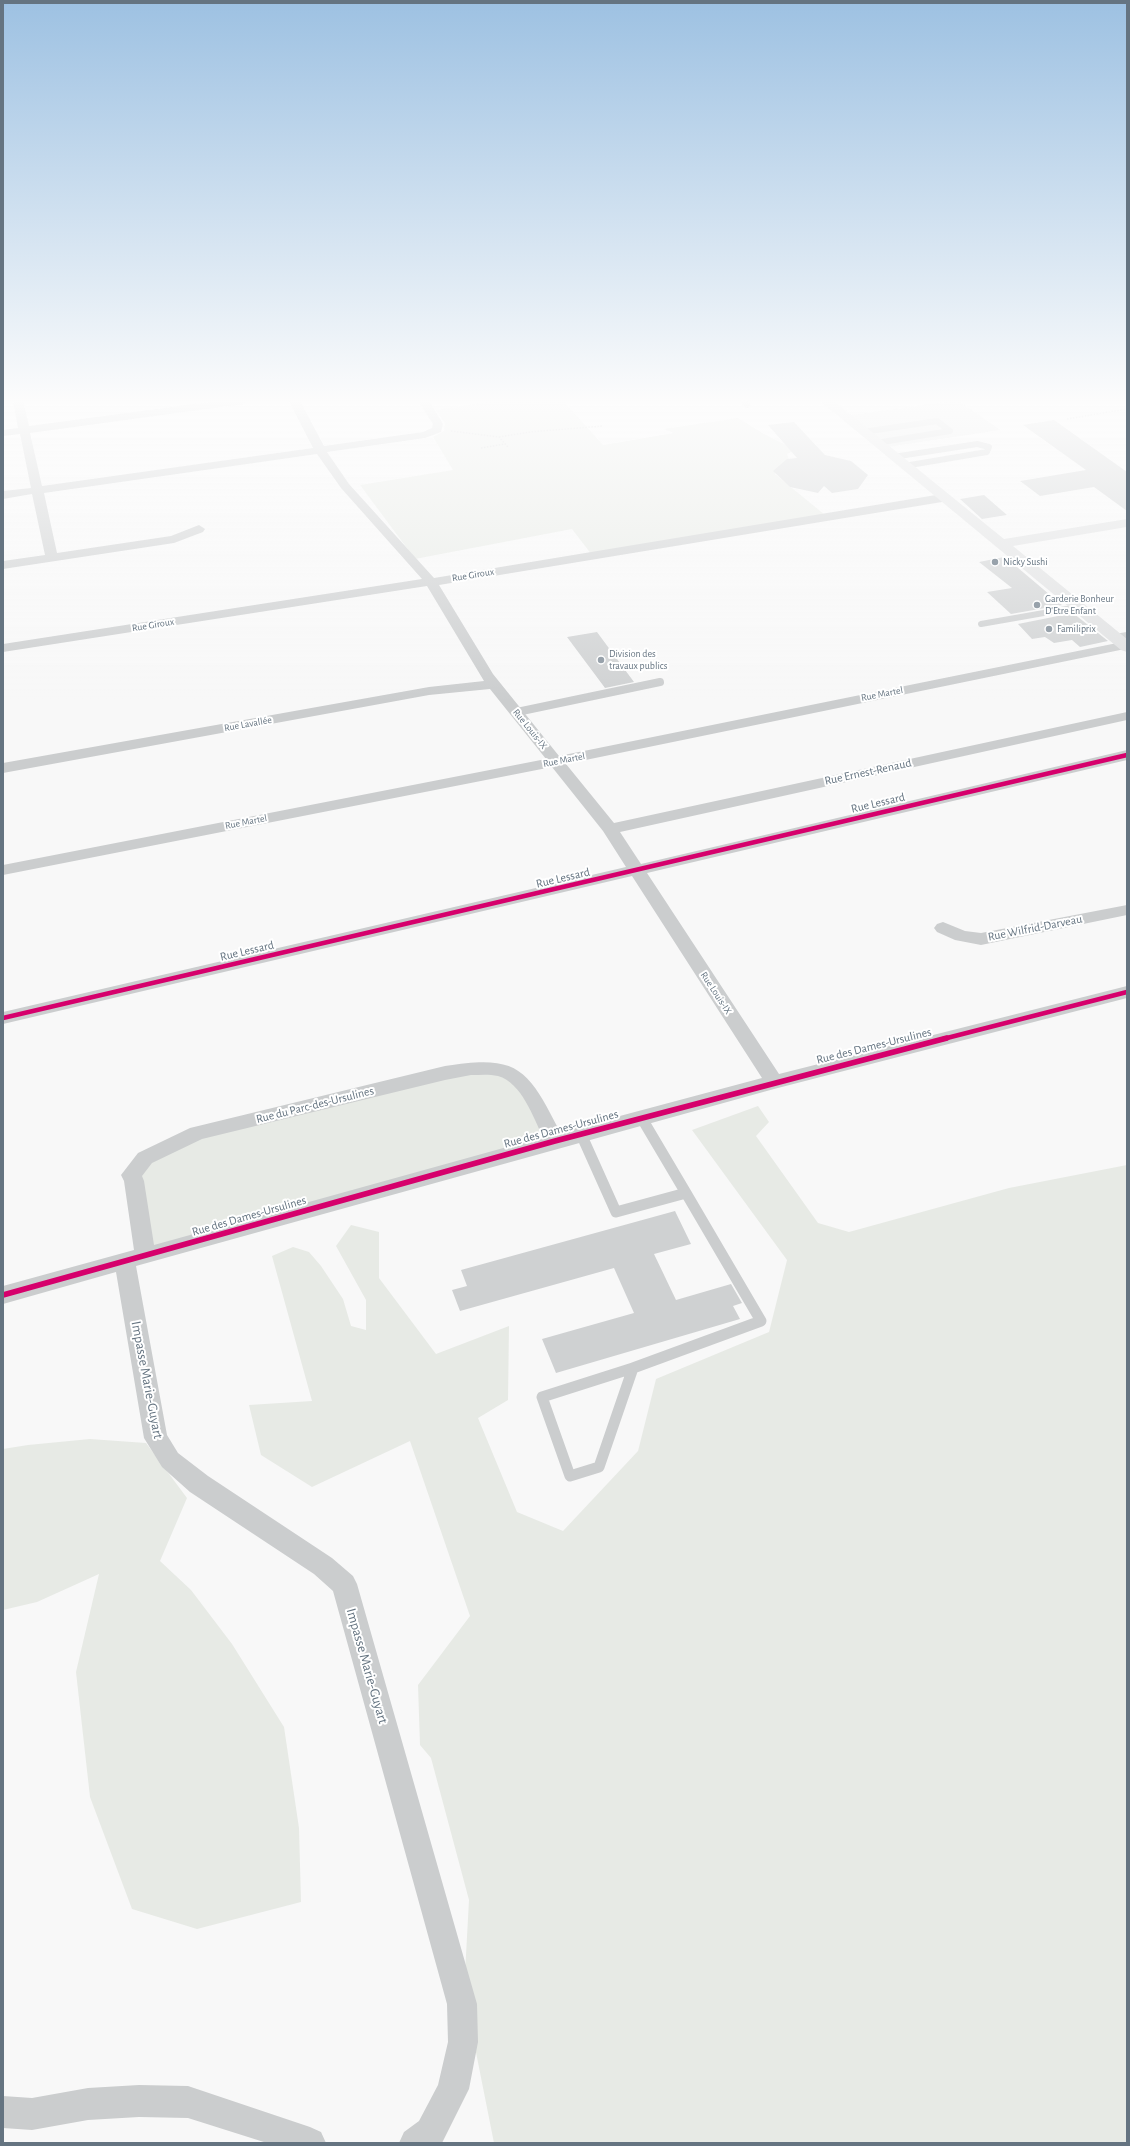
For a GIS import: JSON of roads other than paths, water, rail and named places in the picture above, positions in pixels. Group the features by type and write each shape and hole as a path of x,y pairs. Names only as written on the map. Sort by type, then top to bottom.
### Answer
{"main road":[{"path":"946,501 1002,544 1078,607 1123,641"},
{"path":"1002,544 1127,523"}],"street":[{"path":"39,501 52,558"},
{"name":"Rue Louis-IX","path":"359,501 431,582 487,676 610,829 774,1082"},
{"name":"Rue Giroux","path":"3,648 431,582 923,501"},
{"path":"3,565 174,539 199,529"},
{"name":"Rue Martel","path":"3,870 556,761 1123,641"},
{"name":"Rue Lavallée","path":"3,768 429,691 494,684"},
{"name":"Rue Ernest-Renaud","path":"610,829 1127,716"},
{"name":"Rue Lessard","path":"3,1018 1127,755"},
{"name":"Rue Wilfrid-Darveau","path":"943,928 961,936 980,938 1127,910"},
{"name":"Rue des Dames-Ursulines","path":"3,1295 555,1141 774,1082 1127,992"},
{"name":"Rue du Parc-des-Ursulines","path":"135,1259 134,1181 131,1175 145,1158 197,1133 445,1073 470,1068 495,1068 512,1073 527,1086 555,1141"},
{"name":"Impasse Marie-Guyart","path":"135,1259 156,1438 170,1460 199,1484 323,1566 344,1584 462,2004 463,2042 452,2089 430,2132 415,2143"},
{"path":"3,2112 32,2114 88,2104 139,2101 188,2102 264,2126 310,2143"}],"lane":[{"path":"981,624 1078,607"},
{"path":"517,712 660,682"},
{"path":"633,1368 599,1467 570,1476 542,1397 633,1368 760,1321 641,1118"},
{"path":"581,1134 616,1212 686,1193"}],"place":[{"name":"Nicky Sushi","path":"995,562"},
{"name":"Garderie Bonheur D'Etre Enfant","path":"1037,605"},
{"name":"Familiprix","path":"1049,629"},
{"name":"Division des travaux publics","path":"601,660"}]}
